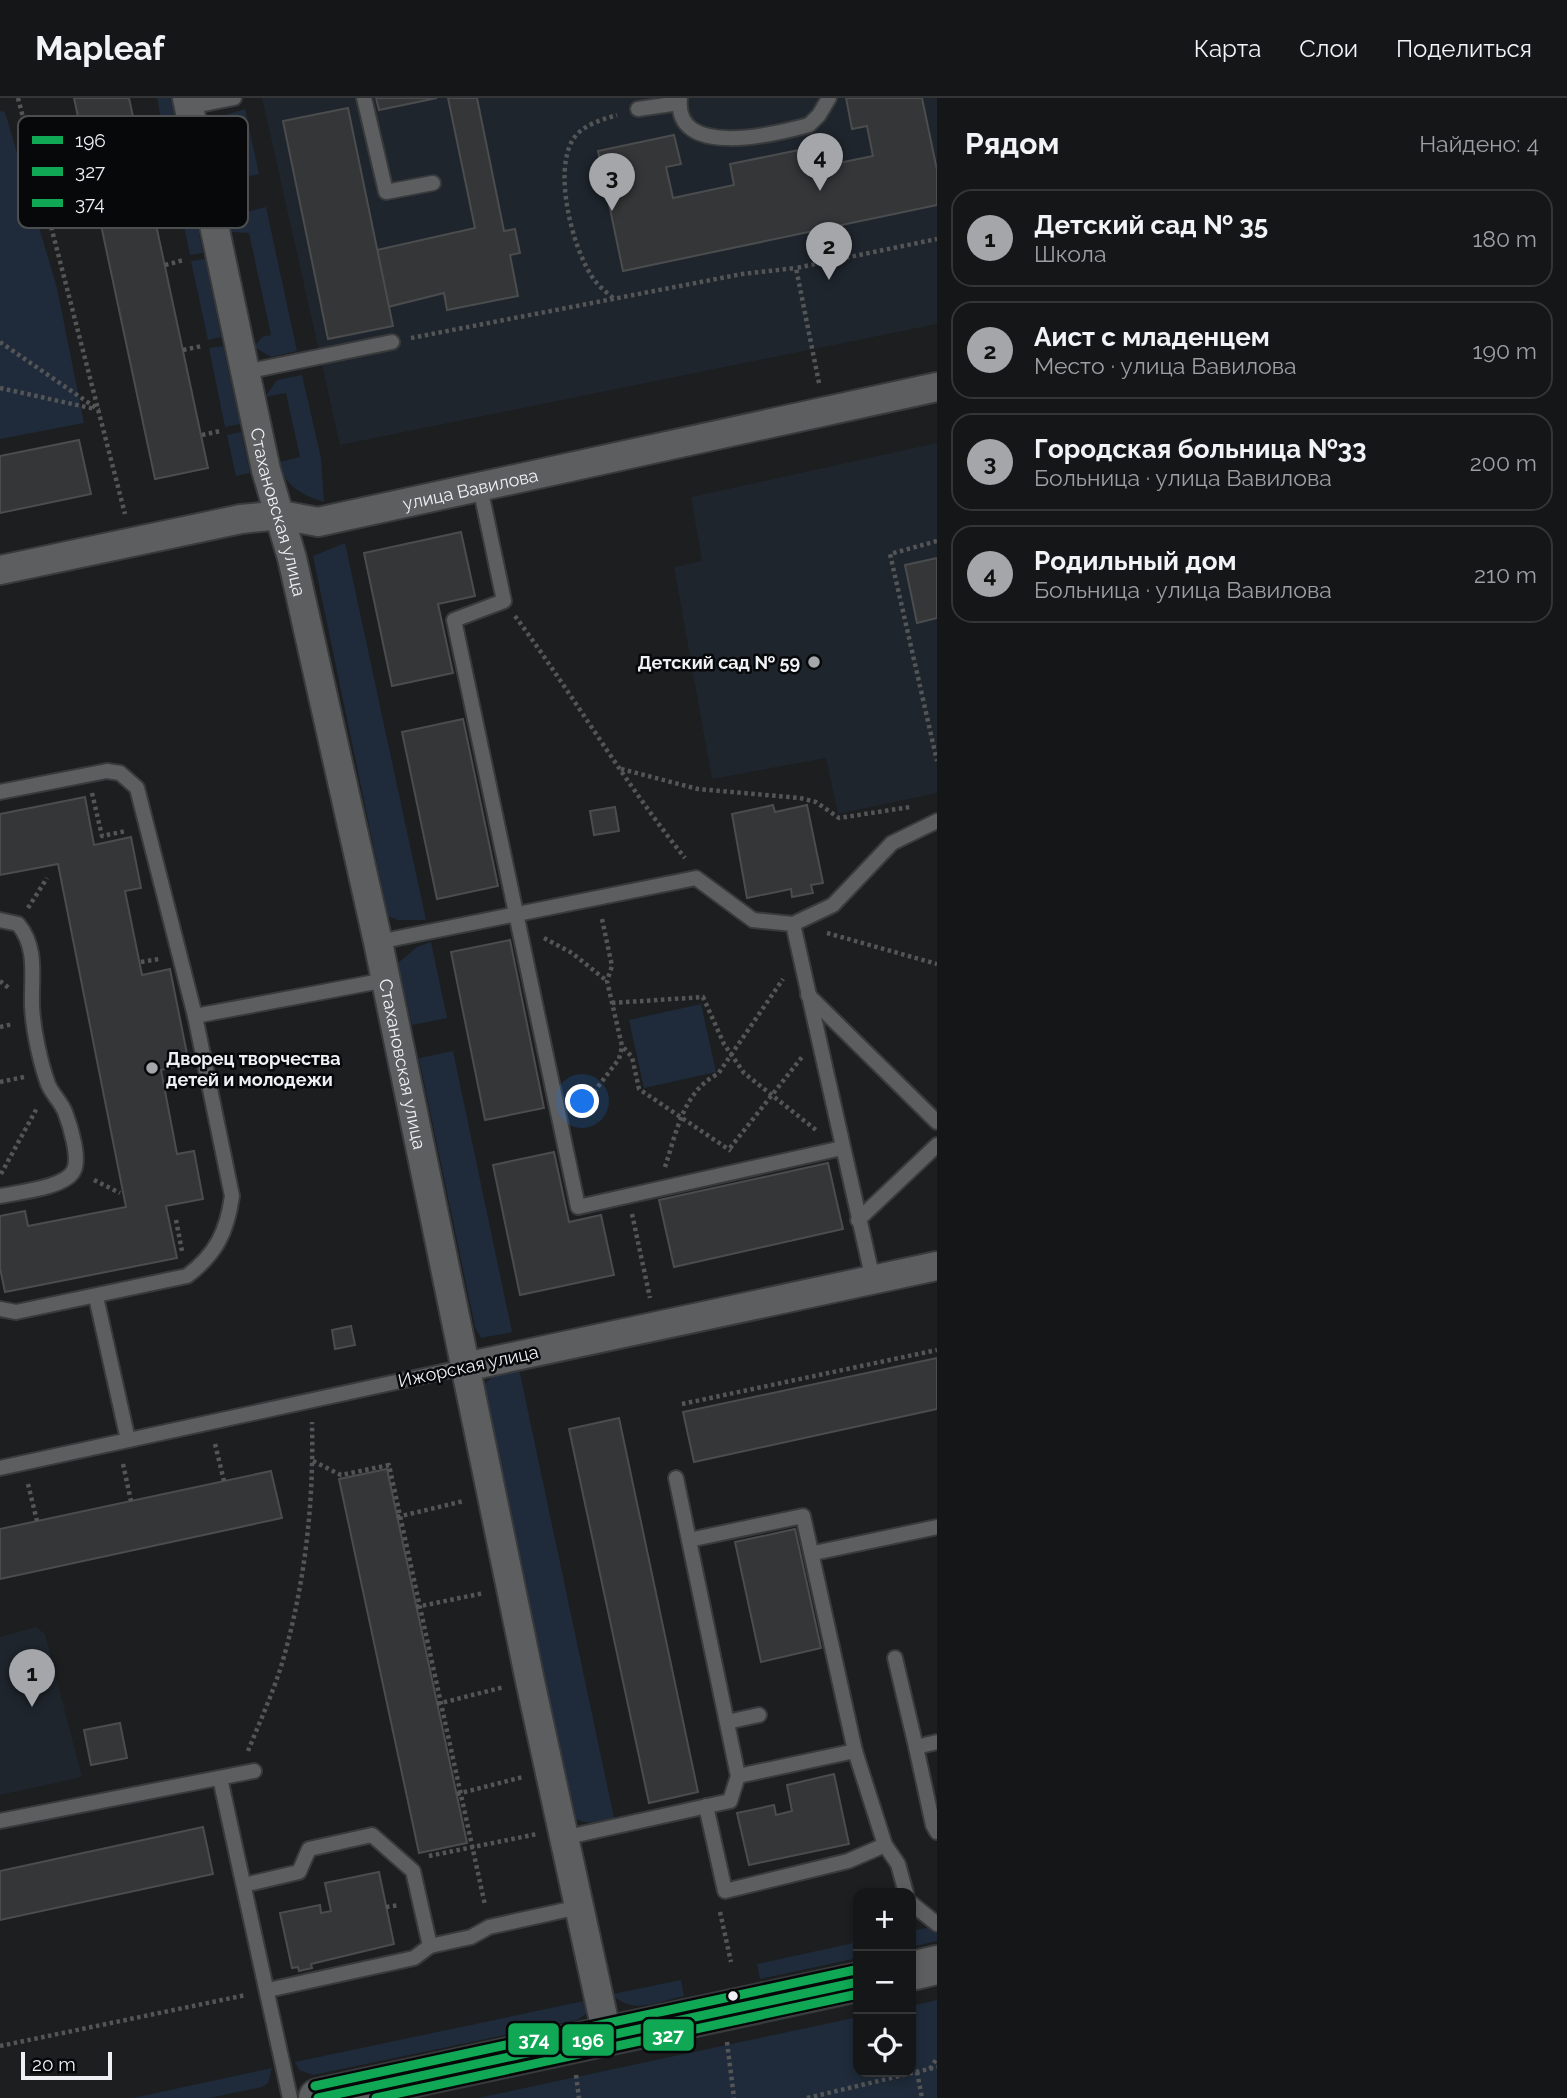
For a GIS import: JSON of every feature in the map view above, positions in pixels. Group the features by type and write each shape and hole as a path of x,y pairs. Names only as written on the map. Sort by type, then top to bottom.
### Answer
{"street":[{"name":"Стахановская улица","path":"214,228 266,470 281,515 378,942 530,1681 607,2035"},
{"name":"улица Вавилова","path":"0,570 241,519 281,515 318,522 937,387"},
{"name":"Ижорская улица","path":"465,1367 937,1266"},
{"path":"916,1970 937,1965"},
{"path":"318,2098 853,1983"}],"lane":[{"path":"188,103 234,98"},
{"path":"364,98 386,192 433,183"},
{"path":"638,109 679,101 693,131 705,138 721,139 809,125 829,98"},
{"path":"245,372 392,342"},
{"path":"480,487 504,601 454,620 578,1207 842,1149"},
{"path":"0,792 107,771 121,772 137,788 195,1016 232,1196 220,1243 206,1262 187,1276 16,1312 0,1309"},
{"path":"378,942 696,878 753,920 793,924 833,905 892,843 937,821"},
{"path":"0,920 19,924 29,942 35,976 32,1007 49,1085 65,1112 73,1149 74,1170 67,1178 54,1184 0,1196"},
{"path":"793,924 873,1280"},
{"path":"195,1016 386,980"},
{"path":"808,995 937,1122"},
{"path":"858,1220 937,1145"},
{"path":"96,1297 128,1440"},
{"name":"Ижорская улица","path":"0,1468 465,1367"},
{"path":"563,1833 730,1801 738,1776 676,1478"},
{"path":"689,1540 803,1516 814,1553 855,1751 885,1845 898,1864 905,1888"},
{"path":"814,1553 937,1527"},
{"path":"895,1658 933,1825 937,1832"},
{"path":"727,1722 759,1715"},
{"path":"916,1747 937,1742"},
{"path":"738,1776 855,1751"},
{"path":"0,1821 254,1771"},
{"path":"220,1778 290,2098"},
{"path":"706,1806 725,1891 848,1861 885,1845"},
{"path":"244,1885 299,1872 309,1849 372,1835 406,1861 413,1871 430,1947"},
{"path":"916,1907 937,1924"},
{"path":"268,1990 414,1958 430,1947 471,1937 489,1927 579,1908"}],"path":[{"path":"18,98 23,116"},
{"path":"614,299 590,275 572,230 565,183 565,160 572,141 582,129 638,109"},
{"path":"52,228 131,542"},
{"path":"392,342 742,274 796,268 937,239"},
{"path":"165,265 184,260"},
{"path":"796,268 825,411"},
{"path":"0,342 99,410"},
{"path":"183,350 202,346"},
{"path":"0,388 99,410"},
{"path":"202,435 220,431"},
{"path":"937,541 890,554 937,761"},
{"path":"504,601 640,801 689,862 696,878"},
{"path":"620,768 698,789 800,797 816,802 838,818 924,804"},
{"path":"88,775 102,836 147,827"},
{"path":"19,924 47,878"},
{"path":"597,897 612,966 607,981 622,1046 632,1057 639,1089 730,1149 818,1037"},
{"path":"793,924 937,964"},
{"path":"520,936 534,934 548,940 572,953 607,981"},
{"path":"663,1188 662,1176 682,1117 695,1093 708,1079 718,1074 799,955"},
{"path":"612,1003 703,997 730,1053 744,1073 771,1097 842,1149"},
{"path":"561,1126 572,1121 618,1059 622,1046"},
{"path":"0,1176 49,1085"},
{"path":"74,1170 120,1193"},
{"path":"628,1196 653,1309"},
{"path":"682,1404 937,1350"},
{"path":"239,1774 282,1662 306,1560 313,1461 312,1400"},
{"path":"313,1461 341,1475 389,1465 489,1927"},
{"path":"399,1517 492,1495"},
{"path":"418,1606 511,1588"},
{"path":"440,1704 530,1681"},
{"path":"460,1793 549,1770"},
{"path":"406,1861 563,1833"},
{"path":"725,1891 718,1906 731,1962"},
{"path":"0,2046 268,1990"},
{"path":"726,2038 734,2098"},
{"path":"930,2069 937,2058"},
{"path":"807,2098 937,2067"},
{"path":"576,2069 579,2098"},
{"path":"917,2072 922,2098"}],"shaded area":[{"path":"157,98 171,98 175,116 161,116"},
{"path":"262,98 937,98 937,324 340,445"},
{"path":"245,109 247,116 221,116"},
{"path":"0,111 5,112 18,156 18,228 39,228 57,288 84,423 0,439"},
{"path":"248,123 259,174 248,176"},
{"path":"266,207 297,351 271,357 256,348 262,337 271,335 249,233 231,232 230,228 248,228 248,212"},
{"path":"184,228 198,228 203,253 190,255"},
{"path":"205,259 221,337 208,340 191,261"},
{"path":"223,346 240,424 225,427 209,348"},
{"path":"302,375 321,458 324,502 301,493 281,470 279,462 300,457 286,393 265,397 277,380"},
{"path":"241,432 250,473 236,476 227,435"},
{"name":"Детский сад № 59","path":"937,443 937,793 838,814 826,758 712,779 674,567 702,561 691,497"},
{"path":"345,543 426,920 398,920 388,916 313,556"},
{"path":"431,942 447,1018 412,1025 398,963 417,947"},
{"path":"701,1004 716,1072 644,1088 629,1020"},
{"path":"453,1051 512,1332 481,1338 475,1327 419,1058"},
{"path":"518,1364 614,1818 598,1822 583,1822 573,1817 482,1387 498,1371"},
{"path":"36,1627 45,1634 82,1777 0,1795 0,1637"},
{"path":"931,1927 937,1930 937,1941 916,1946 916,1930"},
{"path":"853,1943 853,1959 760,1979 757,1964"},
{"path":"681,1980 684,1996 656,2003 637,2006 620,2001 613,1994"},
{"path":"589,2000 587,2013 577,2020 313,2075 299,2070 295,2062"},
{"path":"937,2000 937,2098 478,2098 853,2018 853,2077 916,2077 916,2005"},
{"path":"272,2068 268,2083 262,2087 209,2098 133,2098"}],"building":[{"path":"74,98 129,98 133,116 78,116"},
{"path":"376,98 437,98 379,110"},
{"path":"448,98 477,98 504,231 515,229 520,253 510,255 518,296 447,310 444,293 388,307 377,250 475,228"},
{"path":"846,98 922,98 937,170 937,205 623,271 598,151 674,135 681,164 666,167 673,198 734,185 730,164 804,149 809,169 873,156 867,126 852,129"},
{"path":"348,108 393,326 328,339 283,121"},
{"path":"102,228 157,228 208,468 155,479"},
{"path":"79,440 91,494 0,513 0,456"},
{"path":"461,532 475,596 438,604 453,673 392,686 364,553"},
{"path":"937,558 937,618 917,623 905,565"},
{"path":"463,719 498,886 437,899 402,732"},
{"path":"85,797 94,845 131,837 141,888 125,891 142,975 170,969 189,1064 161,1070 177,1154 194,1151 203,1199 166,1206 177,1258 5,1292 0,1268 0,1216 25,1211 28,1226 126,1207 58,864 0,875 0,814"},
{"path":"773,805 775,812 807,805 823,883 811,885 813,893 792,897 791,889 747,898 732,814"},
{"path":"615,807 619,831 594,835 590,811"},
{"path":"510,940 544,1108 485,1120 451,952"},
{"path":"554,1152 569,1222 601,1215 614,1275 520,1295 493,1165"},
{"path":"828,1163 843,1229 674,1267 659,1200"},
{"path":"351,1326 355,1345 335,1349 332,1330"},
{"path":"937,1358 937,1409 694,1462 683,1412"},
{"path":"619,1418 698,1792 649,1803 569,1429"},
{"path":"387,1469 467,1843 419,1853 339,1479"},
{"path":"271,1471 282,1518 0,1579 0,1529"},
{"path":"795,1529 821,1648 761,1662 735,1542"},
{"path":"120,1723 127,1758 91,1765 84,1730"},
{"path":"834,1774 849,1844 749,1865 737,1813 774,1805 776,1815 792,1811 787,1785"},
{"path":"203,1827 213,1874 0,1920 0,1871"},
{"path":"379,1872 394,1944 311,1964 312,1968 299,1971 298,1967 292,1968 280,1913 320,1905 321,1913 331,1911 325,1883"}],"transit line":[{"name":"374","path":"315,2086 853,1970"},
{"name":"196","path":"318,2098 853,1983"},
{"name":"327","path":"376,2098 853,1995"}],"place":[{"name":"Родильный дом","path":"820,191"},
{"name":"Городская больница №33","path":"612,211"},
{"name":"Аист с младенцем","path":"829,280"},
{"name":"Детский сад № 59","path":"814,662"},
{"name":"Дворец творчества детей и молодежи","path":"152,1068"},
{"name":"Детский сад № 35","path":"32,1707"}]}
